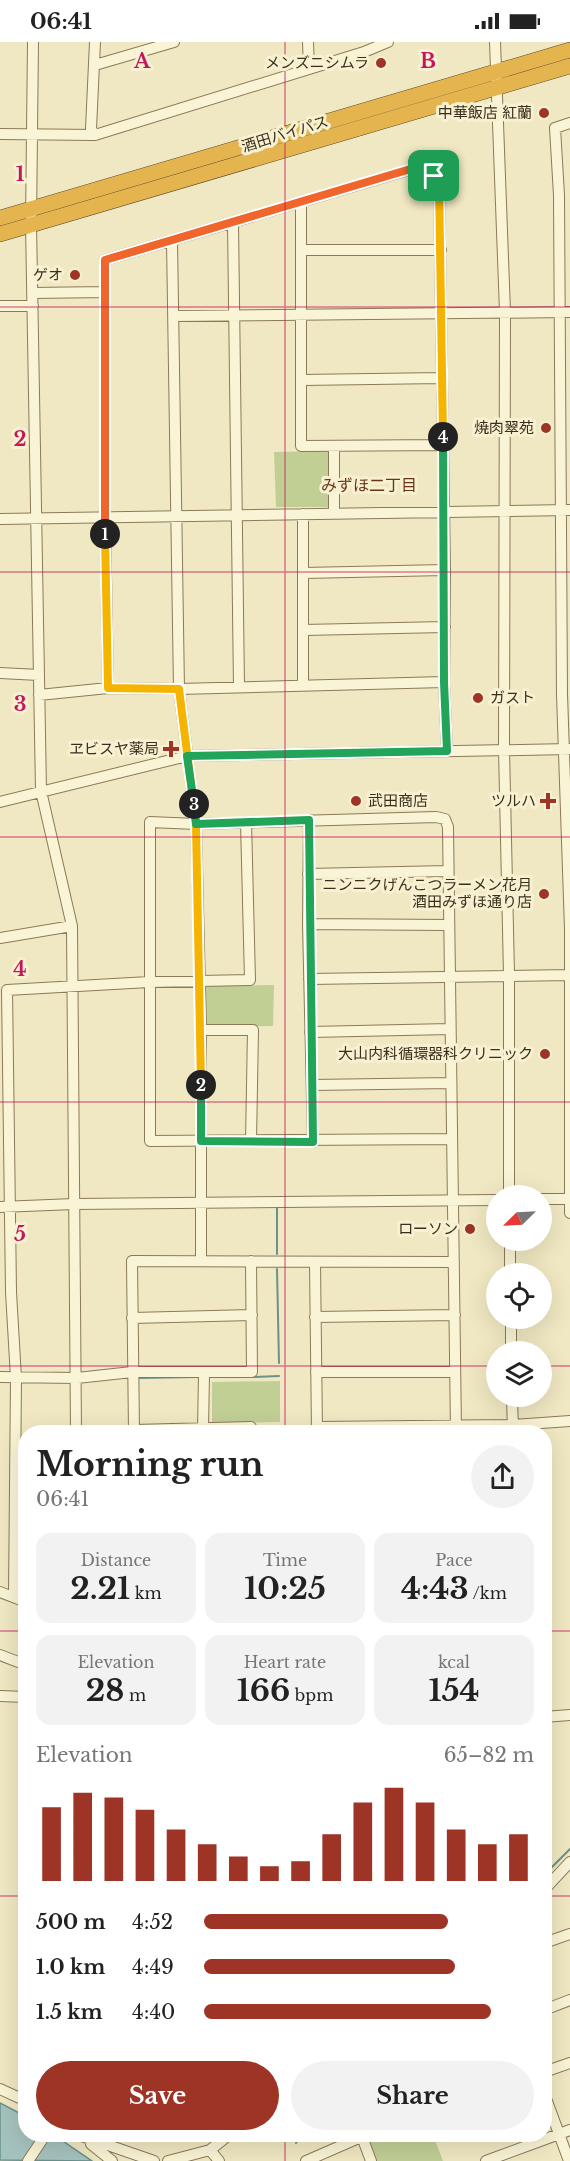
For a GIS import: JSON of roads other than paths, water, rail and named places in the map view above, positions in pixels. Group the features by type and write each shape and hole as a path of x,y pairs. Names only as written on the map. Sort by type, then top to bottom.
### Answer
{"highway":[{"name":"酒田バイパス","path":"0,234 31,217 570,50"},
{"name":"酒田バイパス","path":"0,218 31,217 570,66"}],"street":[{"path":"33,42 31,217 41,791 72,926 75,986 76,1425"},
{"path":"95,42 92,129 95,135"},
{"path":"95,65 157,44 174,42"},
{"path":"308,42 309,69"},
{"path":"0,134 95,135 309,69 364,47 388,42"},
{"path":"495,42 505,312 504,749 509,974 509,1185"},
{"path":"570,123 555,128 564,195 565,256 570,1213"},
{"path":"108,688 105,517 105,260 424,165 439,183 444,445 444,682 447,751"},
{"path":"302,202 301,446 444,445"},
{"path":"233,223 239,687"},
{"path":"172,241 179,689 196,824 201,1030 201,1261"},
{"path":"301,250 441,250"},
{"path":"32,293 105,292"},
{"path":"0,306 33,306"},
{"path":"174,316 565,312"},
{"path":"302,380 441,378"},
{"path":"334,446 334,513"},
{"path":"0,519 566,510"},
{"path":"303,514 303,686"},
{"path":"303,573 445,570"},
{"path":"303,630 445,627"},
{"path":"0,673 39,675"},
{"path":"39,695 108,688 179,689 444,682"},
{"path":"0,802 187,756 567,749"},
{"path":"450,1139 313,1142 150,1141 150,822 196,824 436,817 445,819 448,827 450,1139 454,1200 456,1425"},
{"path":"309,820 308,924 313,1142"},
{"path":"14,1597 16,1378 5,1207 4,1142 7,990 149,982 250,980 246,822"},
{"path":"308,874 447,871"},
{"path":"308,924 449,925"},
{"path":"0,938 72,926"},
{"path":"309,979 509,974 570,975"},
{"path":"310,1032 450,1029"},
{"path":"201,1030 253,1030 251,1141"},
{"path":"312,1085 451,1083"},
{"path":"552,1199 570,1199"},
{"path":"5,1207 74,1204 486,1200"},
{"path":"134,1425 132,1261 454,1262"},
{"path":"0,1377 77,1378 132,1372 204,1374 252,1372 252,1261"},
{"path":"315,1263 317,1425"},
{"path":"132,1318 252,1315"},
{"path":"315,1317 455,1315"},
{"path":"316,1372 455,1372"},
{"path":"203,1425 204,1374"},
{"path":"512,1407 513,1425"},
{"path":"542,1425 570,1421"},
{"path":"0,1592 18,1599"},
{"path":"0,1655 18,1662"},
{"path":"0,1696 18,1697"},
{"path":"552,1717 570,1715"},
{"path":"552,1881 570,1862"},
{"path":"552,1940 570,1934"},
{"path":"552,2007 570,2000"},
{"path":"552,2069 570,2063"},
{"path":"0,2089 18,2097"},
{"path":"552,2108 565,2132 569,2161"},
{"path":"28,2161 41,2142"},
{"path":"87,2142 112,2161"},
{"path":"96,2142 154,2161"},
{"path":"168,2161 210,2150 220,2142"},
{"path":"306,2161 327,2157 352,2142"},
{"path":"366,2142 371,2161"},
{"path":"486,2161 538,2142"},
{"path":"210,2150 219,2161"}],"water":[{"path":"0,2103 18,2112 18,2142 64,2142 92,2161 0,2160"}],"waterway":[{"path":"277,1208 277,1254"},
{"path":"277,1269 279,1363"},
{"path":"252,1377 279,1376"},
{"path":"139,1378 197,1377"},
{"path":"552,1867 570,1849"}],"place":[{"name":"メンズニシムラ","path":"381,63"},
{"name":"中華飯店 紅蘭","path":"544,113"},
{"name":"ゲオ","path":"75,275"},
{"name":"焼肉翠苑","path":"546,428"},
{"name":"ガスト","path":"478,698"},
{"name":"ヱビスヤ薬局","path":"171,749"},
{"name":"武田商店","path":"356,801"},
{"name":"ツルハ","path":"548,801"},
{"name":"ニンニクげんこつラーメン花月 酒田みずほ通り店","path":"544,894"},
{"name":"大山内科循環器科クリニック","path":"545,1054"},
{"name":"ローソン","path":"470,1229"}],"district":[{"name":"みずほ二丁目","path":"369,485"}]}
